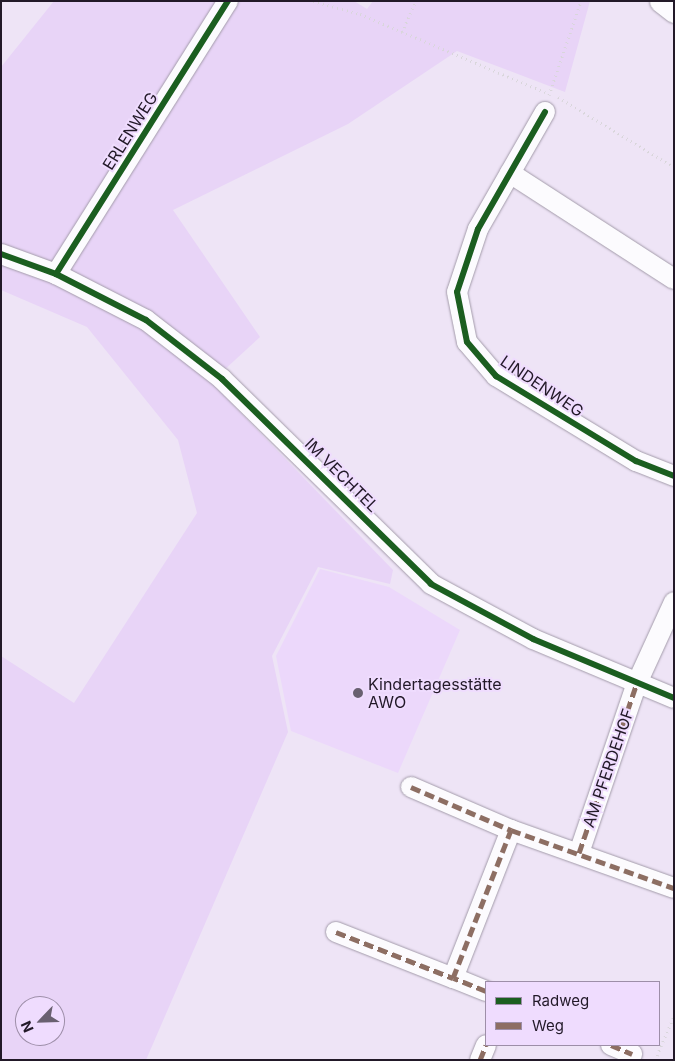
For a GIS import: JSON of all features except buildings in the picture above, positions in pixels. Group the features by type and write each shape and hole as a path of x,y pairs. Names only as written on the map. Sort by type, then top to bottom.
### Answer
{"street":[{"name":"ERLENWEG","path":"56,274 228,1"},
{"path":"660,2 674,12"},
{"name":"LINDENWEG","path":"547,103 478,229 457,292 467,342 496,376 636,461 674,476"},
{"path":"510,173 674,279"},
{"name":"IM VECHTEL","path":"1,254 56,274 146,320 222,379 431,584 533,639 674,698"},
{"path":"637,683 674,602"},
{"name":"AM PFERDEHOF","path":"580,853 637,683"},
{"path":"411,787 511,830 674,888"},
{"path":"453,978 511,830"},
{"path":"336,932 485,991"},
{"path":"480,1060 486,1046"},
{"path":"613,1046 632,1054"}],"path":[{"path":"313,1 360,14 402,32 674,167"},
{"path":"402,32 416,1"},
{"path":"547,103 581,1"},
{"path":"655,1060 674,1016"}],"shaded area":[{"path":"54,1 354,1 367,9 373,1 590,1 565,92 457,51 348,124 173,210 260,337 211,382 393,570 390,584 318,567 272,656 288,732 146,1060 1,1060 1,656 74,703 197,513 178,440 87,327 1,290 1,67"},
{"name":"Kindertagesstätte AWO","path":"320,569 389,587 460,630 398,773 291,731 276,656"}],"marked path":[{"path":"579,853 637,683"},
{"path":"411,787 511,830 674,888"},
{"path":"485,991 453,978 511,830"},
{"path":"336,932 453,978"},
{"path":"480,1060 486,1046"},
{"path":"613,1046 632,1054"}],"cycle path":[{"path":"56,274 228,1"},
{"path":"545,112 478,229 457,292 467,342 496,376 636,461 674,476"},
{"path":"1,254 56,274 146,320 222,379 431,584 533,639 674,698"}],"place":[{"name":"Kindertagesstätte AWO","path":"358,693"}]}
